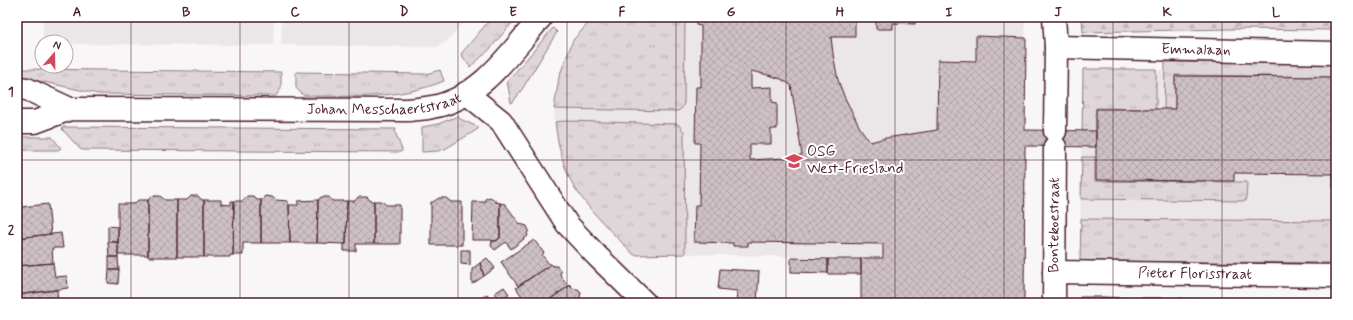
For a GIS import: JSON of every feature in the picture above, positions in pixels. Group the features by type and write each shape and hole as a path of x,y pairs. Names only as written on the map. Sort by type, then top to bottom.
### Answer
{"street":[{"path":"466,93 482,83 494,71 541,17"},
{"name":"Bontekoestraat","path":"1054,17 1056,47 1054,303"},
{"name":"Emmalaan","path":"1056,47 1336,53"},
{"name":"Johan Messchaertstraat","path":"17,88 27,88 70,109"},
{"name":"Johan Messchaertstraat","path":"17,122 35,122 70,109 407,110 433,107 449,102 466,93 501,121 567,224 645,303"},
{"name":"Pieter Florisstraat","path":"1054,272 1336,276"}],"shaded area":[{"path":"43,17 274,17 273,45 75,44 74,34 43,34"},
{"path":"282,17 467,17 446,42 436,47 281,45"},
{"name":"OSG West-Friesland","path":"594,17 1025,17 1025,130 1082,131 1083,69 1336,74 1336,263 1080,261 1081,147 1025,146 1024,303 861,258 685,254 634,255 590,208 574,187 564,165 557,141 554,109 559,77 573,40"}],"green space":[{"path":"492,17 517,17 489,50 470,67 461,54"},
{"path":"594,17 685,17 684,103 682,108 678,111 554,109 559,77 573,40"},
{"path":"1082,17 1336,17 1336,30 1231,29 1083,32"},
{"path":"553,28 557,32 521,91 511,103 508,86 506,83"},
{"path":"1165,62 1336,63 1336,77 1175,75 1175,109 1164,109"},
{"path":"17,69 34,69 34,74 74,74 74,70 281,72 281,88 276,96 98,94 35,80 17,80"},
{"path":"1083,69 1156,69 1156,109 1096,108 1096,135 1082,135"},
{"path":"440,70 444,81 426,87 392,94 375,96 304,96 296,88 296,72 426,74"},
{"path":"458,116 460,119 478,127 478,129 445,149 422,152 422,127 438,124"},
{"path":"566,121 679,125 684,132 685,254 634,255 595,215 575,188 564,165 559,148 555,122"},
{"path":"63,127 396,129 395,132 402,150 401,152 83,150 80,149 62,129"},
{"path":"17,137 52,137 61,148 58,150 17,150"},
{"path":"1082,157 1095,157 1095,181 1247,182 1246,201 1081,199"},
{"path":"1081,219 1334,221 1334,263 1080,261"}],"building":[{"path":"696,17 855,17 855,37 831,37 833,54 838,80 844,96 860,128 870,142 937,130 938,60 976,61 976,36 1026,38 1025,130 1096,131 1096,147 1025,146 1024,303 861,303 861,258 883,258 883,244 748,242 748,246 733,246 733,243 694,242 695,205 699,205 700,143 695,143 696,87 701,87 701,26 696,25","holes":["751,71 772,76 791,85 802,155 784,158 750,160 750,144 771,144 771,129 777,129 777,103 772,102 772,87 751,88"]},
{"path":"876,17 915,17 915,24 893,23 893,29 876,29"},
{"path":"1175,76 1336,77 1336,188 1333,188 1333,174 1234,173 1234,181 1096,180 1096,109 1175,109"},
{"path":"153,196 160,196 165,200 177,200 177,257 148,257 148,200"},
{"path":"191,196 198,196 204,200 204,257 177,257 177,200 187,200"},
{"path":"247,196 253,196 257,200 261,200 261,243 243,243 243,255 233,255 234,201 243,201"},
{"path":"265,196 272,197 276,200 288,201 290,243 261,243 261,200"},
{"path":"321,197 329,197 332,201 347,201 346,244 317,243 318,200"},
{"path":"358,197 367,197 371,201 374,201 374,244 356,244 356,251 344,251 344,244 346,244 347,201 355,201"},
{"path":"490,197 495,200 495,202 500,203 500,238 496,241 472,240 473,202 485,202 485,199"},
{"path":"439,198 446,198 451,202 462,202 462,245 431,245 431,202"},
{"path":"138,200 148,200 148,255 118,255 118,204 134,204"},
{"path":"204,200 221,200 221,204 231,205 231,201 234,201 233,255 230,255 230,257 204,257"},
{"path":"318,200 317,243 290,243 289,205 298,205 298,201"},
{"path":"374,201 382,201 386,205 400,205 400,244 374,244"},
{"path":"500,203 505,204 520,224 527,226 529,231 527,233 528,236 511,249 506,242 495,250 491,246 492,241 496,241 500,238"},
{"path":"17,204 21,207 48,204 51,234 17,238"},
{"path":"108,226 118,227 118,242 108,242"},
{"path":"61,233 63,248 52,248 53,263 17,266 17,238"},
{"path":"534,240 544,253 542,255 549,264 551,264 518,286 501,262"},
{"path":"108,242 118,242 118,257 109,257"},
{"path":"461,250 470,250 470,265 461,264"},
{"path":"109,257 118,257 119,270 109,270"},
{"path":"487,258 495,268 484,276 480,263"},
{"path":"791,258 828,259 828,273 791,272"},
{"path":"828,259 861,259 861,274 828,274"},
{"path":"53,263 55,277 67,276 68,288 17,295 17,266"},
{"path":"480,263 484,276 472,284 472,269"},
{"path":"551,264 553,266 557,266 561,271 560,275 568,285 570,285 545,303 527,303 516,288"},
{"path":"720,269 759,271 757,303 736,303 737,291 718,289"},
{"path":"109,270 119,270 118,284 108,283"},
{"path":"570,285 574,289 578,289 581,292 580,297 585,303 545,303"},
{"path":"504,287 509,294 500,300 495,293"},
{"path":"57,290 58,303 17,303 17,295"},
{"path":"487,294 494,303 475,303"},
{"path":"1080,297 1103,297 1103,303 1080,303"},
{"path":"1103,297 1126,298 1126,303 1103,303"},
{"path":"1126,298 1150,298 1150,303 1126,303"},
{"path":"1150,298 1173,298 1173,303 1150,303"},
{"path":"1173,298 1197,299 1197,303 1173,303"},
{"path":"1197,299 1221,299 1221,303 1197,303"},
{"path":"1221,299 1245,300 1245,303 1221,303"},
{"path":"1245,300 1269,300 1269,303 1245,303"},
{"path":"1269,300 1292,301 1292,303 1269,303"},
{"path":"1292,301 1314,301 1314,303 1292,303"},
{"path":"1314,301 1336,301 1336,303 1314,303"}],"place":[{"name":"OSG West-Friesland","path":"794,161"}]}
